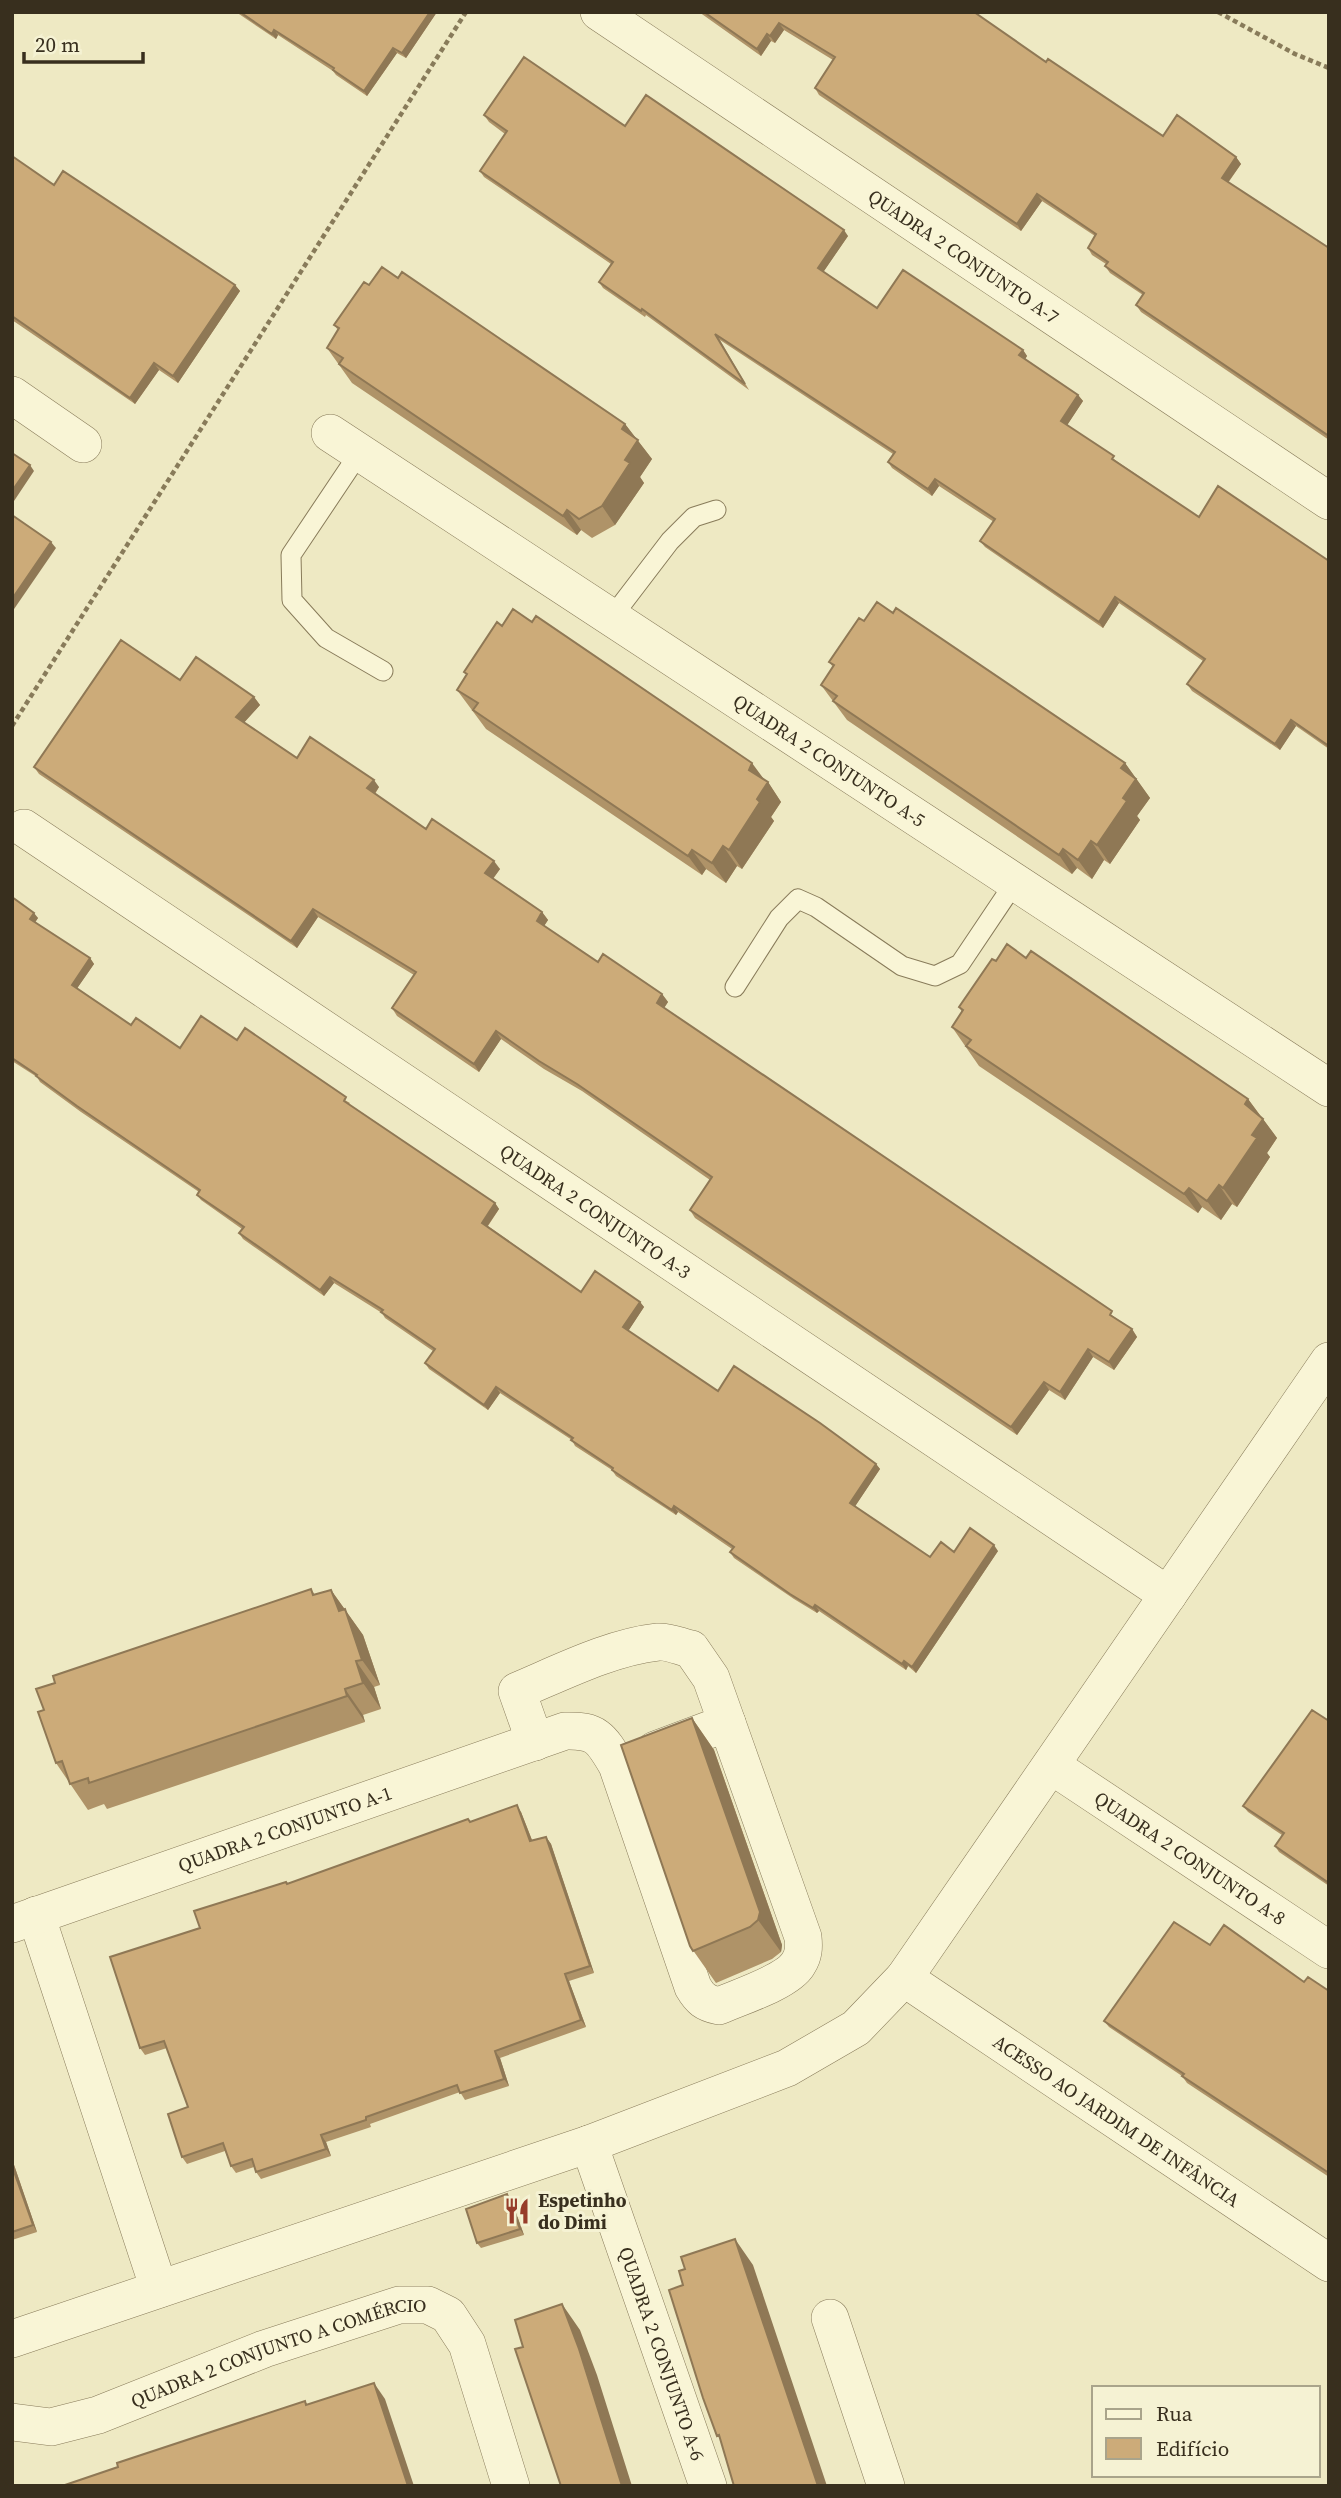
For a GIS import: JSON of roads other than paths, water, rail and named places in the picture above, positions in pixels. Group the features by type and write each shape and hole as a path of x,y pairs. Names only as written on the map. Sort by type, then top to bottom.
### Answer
{"street":[{"name":"QUADRA 2 CONJUNTO A-7","path":"598,12 1329,501"},
{"path":"12,394 83,444"},
{"name":"QUADRA 2 CONJUNTO A-5","path":"345,443 1329,1088"},
{"name":"QUADRA 2 CONJUNTO A-3","path":"24,828 1168,1595"},
{"path":"12,2339 589,2144 788,2068 856,2028 905,1979 1329,1360"},
{"path":"535,1742 517,1691 581,1664 631,1648 661,1642 691,1649 711,1678 727,1723 617,1765"},
{"name":"QUADRA 2 CONJUNTO A-1","path":"159,2290 24,1919 565,1731 586,1731 602,1740 617,1765 693,1987 699,1997 708,2004 719,2006 785,1976 798,1966 804,1951 803,1937 727,1723"},
{"name":"QUADRA 2 CONJUNTO A-8","path":"1052,1766 1329,1950"},
{"name":"ACESSO AO JARDIM DE INFÂNCIA","path":"905,1979 1329,2263"},
{"name":"QUADRA 2 CONJUNTO A-6","path":"589,2144 708,2486"},
{"name":"QUADRA 2 CONJUNTO A COMÉRCIO","path":"12,2422 51,2427 98,2415 264,2349 399,2305 428,2305 448,2315 467,2344 511,2486"},
{"path":"830,2318 886,2486"}],"lane":[{"path":"345,443 292,555 292,600 326,638 383,671"},
{"path":"612,617 670,541 694,517 716,510"},
{"path":"735,987 779,918 798,899 816,907 902,966 935,976 960,964 1015,882"}],"place":[{"name":"Espetinho do Dimi","path":"517,2211"}]}
